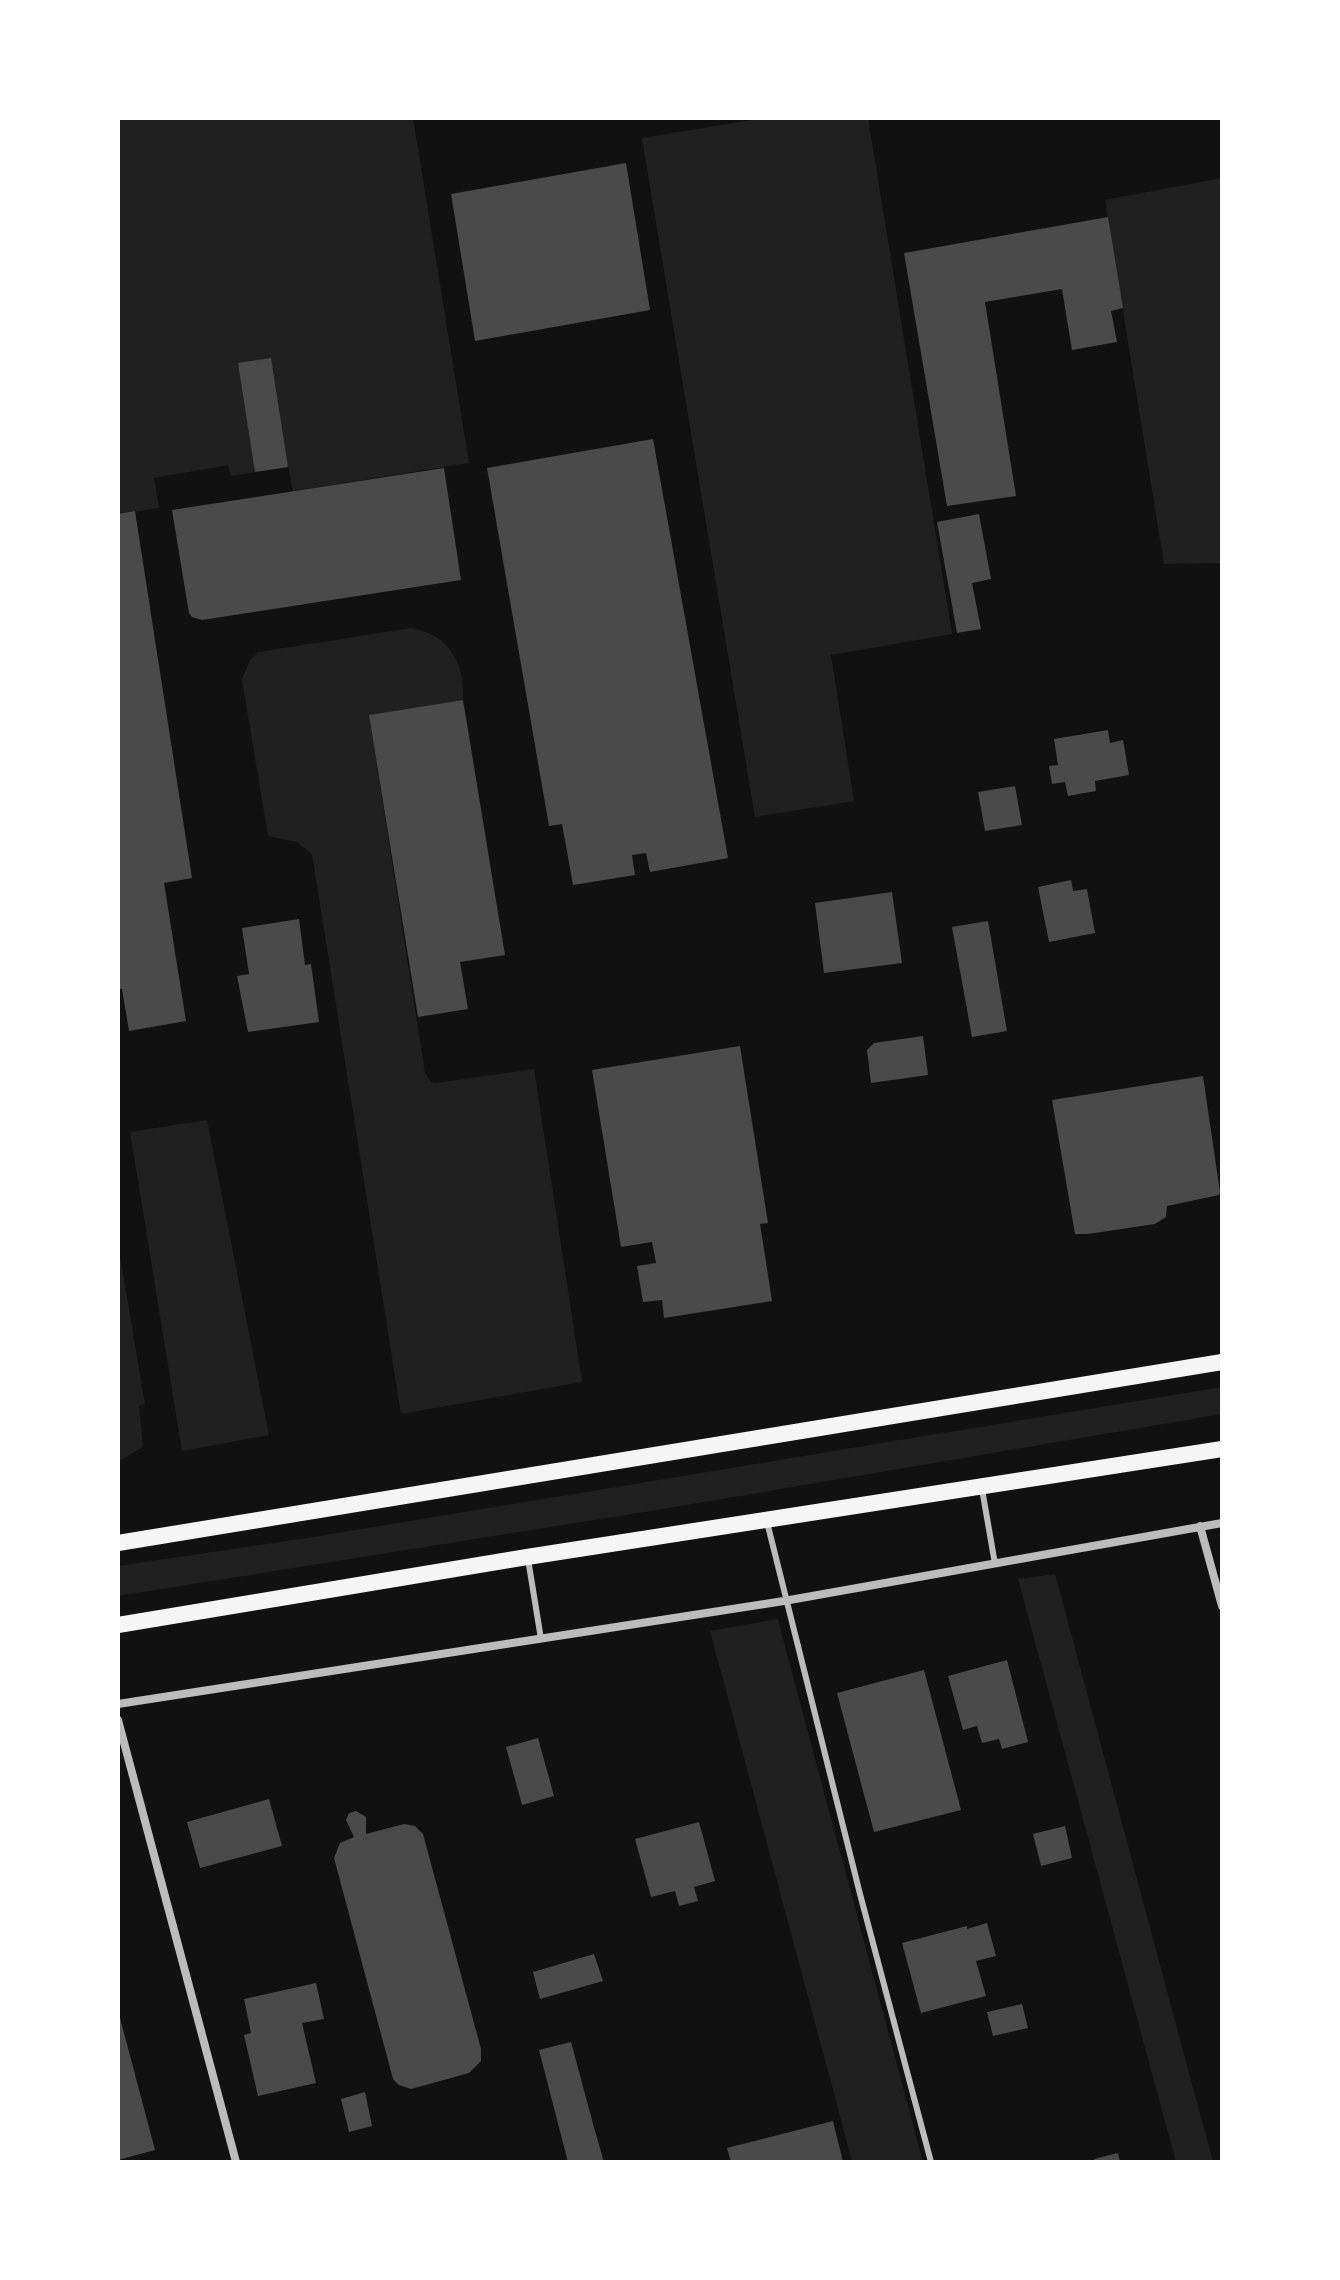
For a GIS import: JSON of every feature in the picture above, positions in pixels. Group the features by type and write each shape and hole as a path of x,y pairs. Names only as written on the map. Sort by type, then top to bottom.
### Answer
{"main road":[{"path":"118,1543 1222,1362"},
{"path":"118,1625 527,1557 1222,1449"}],"street":[{"path":"118,1704 784,1601 1222,1523"},
{"path":"1200,1526 1222,1606"},
{"path":"118,1720 236,2162"}],"lane":[{"path":"981,1485 995,1564"},
{"path":"766,1520 784,1601 931,2162"},
{"path":"527,1557 541,1639"}],"shaded area":[{"path":"118,118 413,118 469,463 293,491 288,467 231,476 228,465 154,478 159,508 118,514"},
{"path":"764,118 868,118 952,634 831,655 854,801 755,817 642,138"},
{"path":"1222,178 1222,563 1164,564 1105,200"},
{"path":"411,628 445,644 457,662 463,686 463,700 369,715 425,1073 431,1082 436,1083 534,1069 582,1382 401,1414 312,854 297,842 268,836 242,679 250,660 259,652"},
{"path":"207,1120 269,1435 182,1451 130,1132"},
{"path":"118,1244 145,1404 139,1406 143,1447 118,1462"},
{"path":"1222,1387 1222,1414 669,1508 118,1596 118,1566 307,1538"},
{"path":"1055,1574 1213,2162 1176,2162 1018,1579"},
{"path":"778,1619 923,2162 852,2162 710,1631"}],"building":[{"path":"626,163 650,310 475,341 451,194"},
{"path":"1108,217 1123,308 1111,311 1117,342 1072,350 1062,289 985,302 1016,496 947,506 904,253"},
{"path":"271,358 288,467 255,472 238,363"},
{"path":"653,439 728,858 650,872 646,853 632,855 635,875 573,885 562,824 549,826 487,468"},
{"path":"444,468 461,580 202,620 189,613 172,510"},
{"path":"135,511 192,878 164,883 186,1021 129,1031 122,989 118,984 118,514"},
{"path":"979,514 991,579 972,583 981,629 957,633 937,522"},
{"path":"463,700 505,955 460,962 468,1009 418,1017 369,715"},
{"path":"1108,730 1110,743 1123,740 1129,775 1095,781 1096,791 1068,796 1065,782 1052,784 1049,766 1058,765 1054,739"},
{"path":"1015,786 1022,825 985,831 978,792"},
{"path":"1071,880 1073,891 1087,889 1095,933 1049,942 1038,887"},
{"path":"892,892 902,963 824,973 815,903"},
{"path":"299,919 305,965 311,964 319,1022 248,1032 237,976 249,974 242,928"},
{"path":"988,921 1007,1031 972,1037 952,927"},
{"path":"923,1036 928,1075 871,1083 867,1050 874,1043"},
{"path":"740,1046 768,1223 760,1224 772,1301 664,1318 662,1300 643,1302 637,1266 656,1263 652,1242 621,1247 592,1070"},
{"path":"1203,1076 1219,1195 1167,1206 1166,1217 1155,1224 1075,1234 1052,1100"},
{"path":"1007,1660 1028,1742 1002,1749 999,1739 982,1743 977,1726 963,1730 948,1676"},
{"path":"924,1670 961,1810 874,1832 837,1693"},
{"path":"538,1738 554,1796 522,1805 506,1747"},
{"path":"269,1799 282,1846 200,1868 187,1822"},
{"path":"356,1811 366,1817 366,1834 404,1824 415,1826 423,1834 481,2049 481,2061 469,2073 411,2089 393,2079 334,1858 340,1843 354,1837 346,1820 349,1813"},
{"path":"699,1822 715,1881 694,1887 698,1901 679,1906 675,1891 651,1897 635,1839"},
{"path":"1065,1826 1072,1858 1041,1866 1033,1834"},
{"path":"987,1923 996,1956 976,1961 986,1996 921,2013 902,1943"},
{"path":"594,1954 603,1981 540,1999 533,1972"},
{"path":"316,1983 324,2019 302,2023 316,2083 258,2096 244,2035 251,2033 244,1999"},
{"path":"1022,2004 1028,2028 993,2036 987,2012"},
{"path":"118,2015 155,2150 118,2160"},
{"path":"571,2042 604,2162 568,2162 539,2050"},
{"path":"365,2092 372,2126 349,2132 341,2099"},
{"path":"833,2121 843,2162 731,2162 727,2148"},
{"path":"1118,2153 1120,2162 1095,2162 1094,2159"}]}
